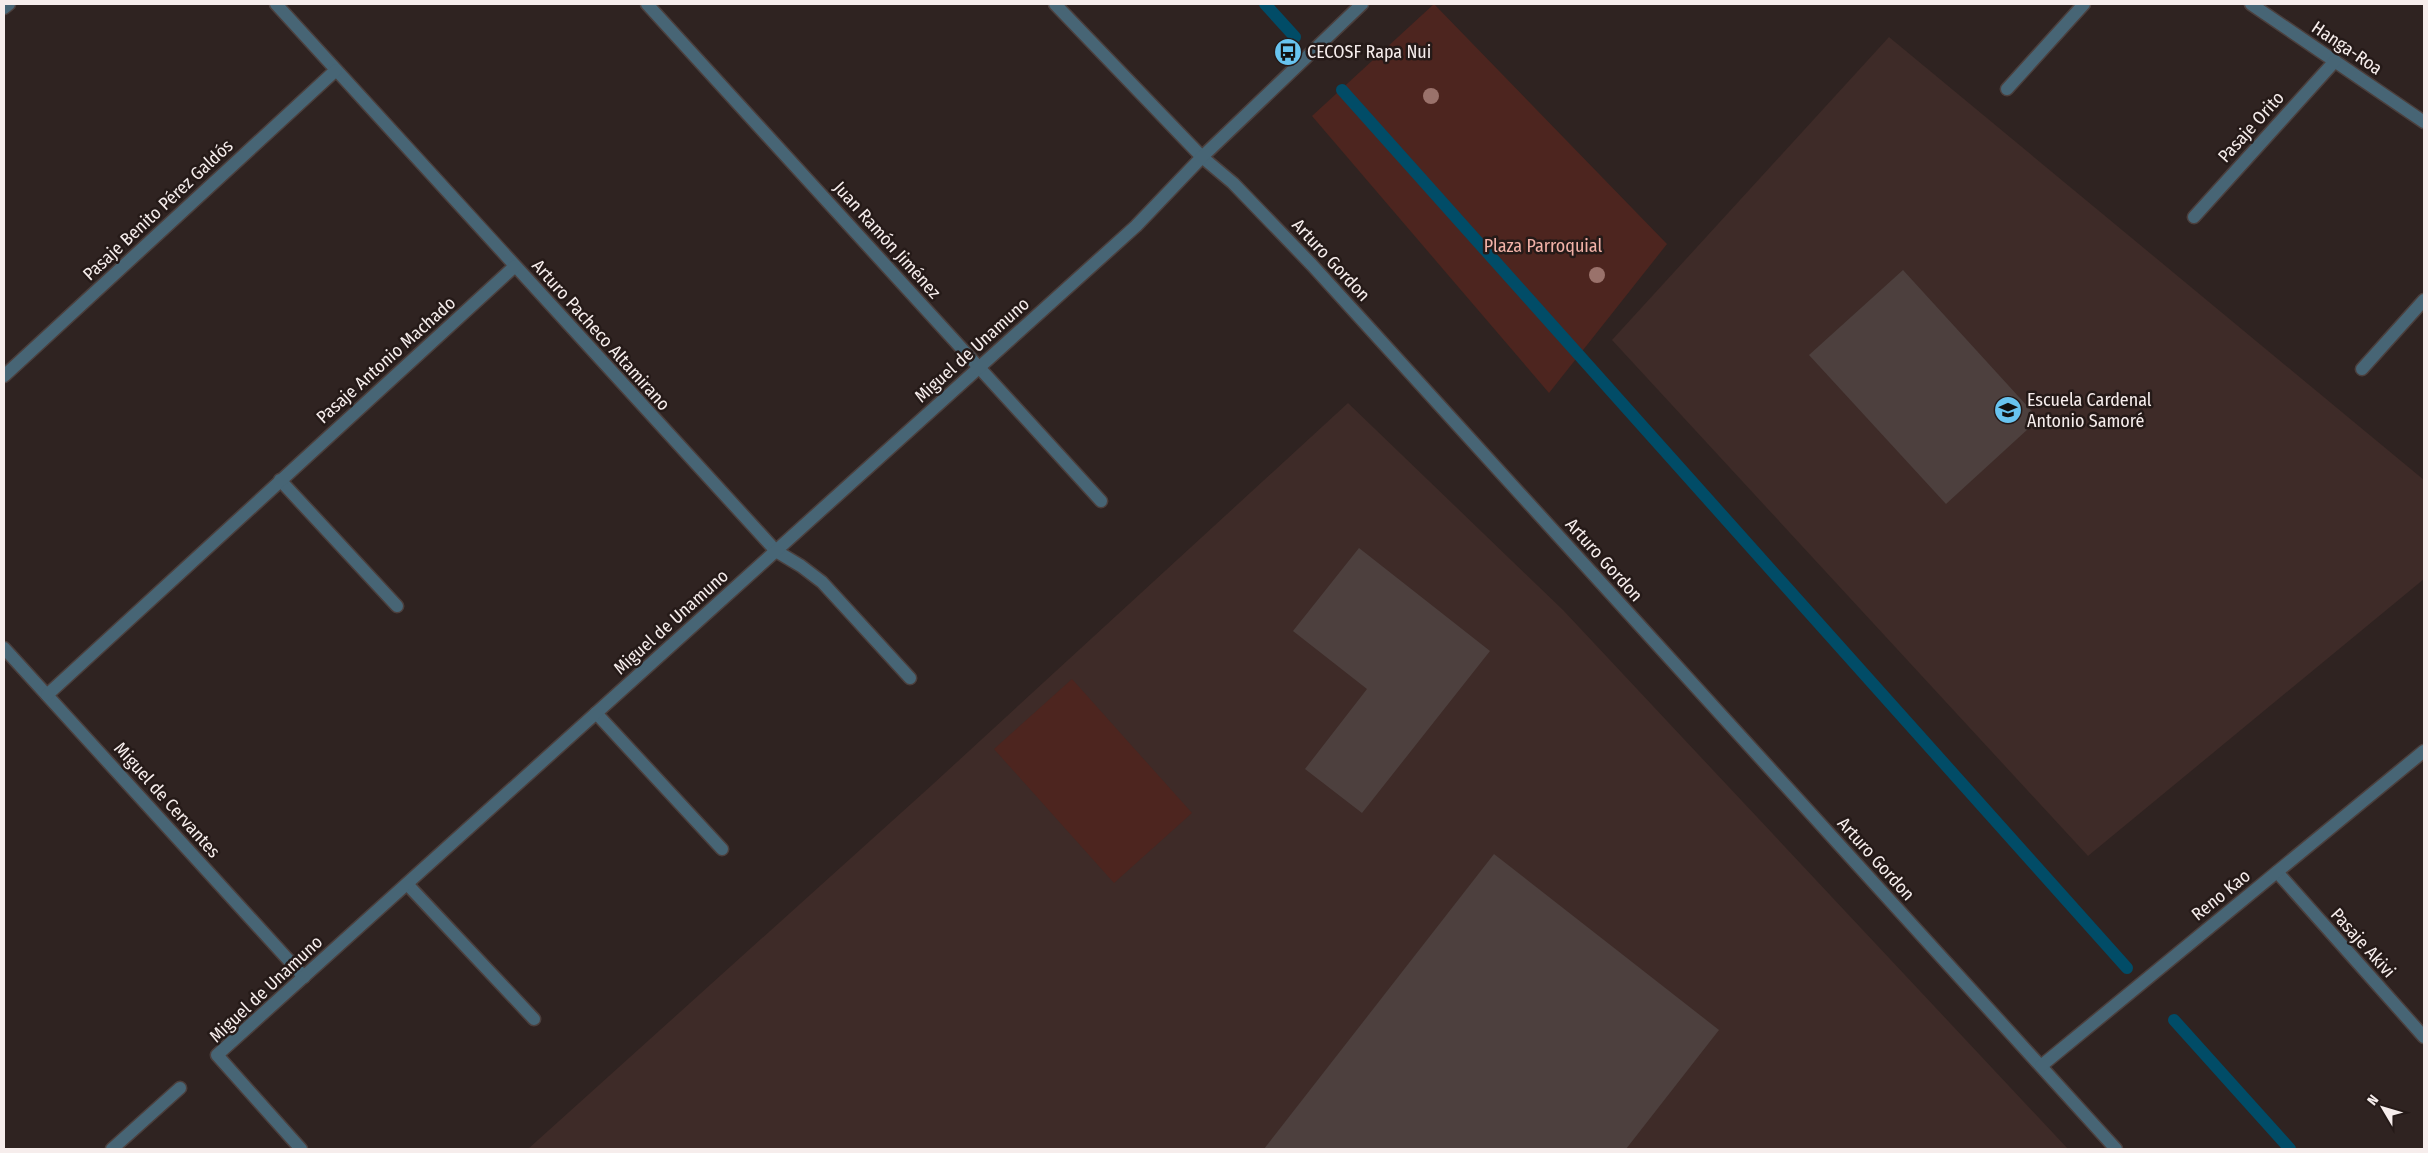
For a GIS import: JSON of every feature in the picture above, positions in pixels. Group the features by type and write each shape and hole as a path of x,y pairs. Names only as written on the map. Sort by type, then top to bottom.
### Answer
{"street":[{"path":"4,8 9,4"},
{"name":"Arturo Pacheco Altamirano","path":"276,4 776,551 801,566 822,582 910,678"},
{"name":"Juan Ramón Jiménez","path":"647,4 1100,500"},
{"name":"Arturo Gordon","path":"1055,4 1202,157 1239,189 1312,265 2116,1149"},
{"name":"Miguel de Unamuno","path":"302,1149 217,1054 1136,226 1202,157 1362,4"},
{"path":"2007,89 2084,4"},
{"name":"Hanga-Roa","path":"2251,4 2424,122"},
{"name":"Pasaje Orito","path":"2194,217 2335,61"},
{"name":"Pasaje Benito Pérez Galdós","path":"4,376 336,70"},
{"name":"Pasaje Antonio Machado","path":"47,695 515,266"},
{"path":"2362,369 2424,300"},
{"path":"280,480 397,606"},
{"name":"Miguel de Cervantes","path":"4,648 304,977"},
{"path":"596,713 722,849"},
{"name":"Reno Kao","path":"2040,1066 2424,751"},
{"name":"Pasaje Akivi","path":"2277,872 2420,1023 2424,1038"},
{"path":"407,884 534,1019"},
{"path":"112,1149 180,1088"}],"shaded area":[{"name":"Escuela Cardenal Antonio Samoré","path":"1889,37 2424,480 2424,579 2088,856 1612,340"},
{"path":"1348,403 1563,610 2068,1149 528,1149 932,785"}],"green space":[{"name":"Plaza Parroquial","path":"1434,4 1667,244 1549,393 1312,116"},
{"path":"1072,679 1192,813 1114,883 994,749"}],"building":[{"path":"1903,270 2039,419 1946,504 1809,355"},
{"path":"1359,548 1490,651 1362,813 1305,769 1367,689 1293,631"},
{"path":"1494,854 1719,1030 1626,1149 1264,1149"}],"waterway":[{"path":"1265,4 1295,37"},
{"path":"1342,90 2127,968"},
{"path":"2174,1020 2290,1149"}],"place":[{"name":"CECOSF Rapa Nui","path":"1288,52"},
{"name":"Escuela Cardenal Antonio Samoré","path":"2008,410"}]}
